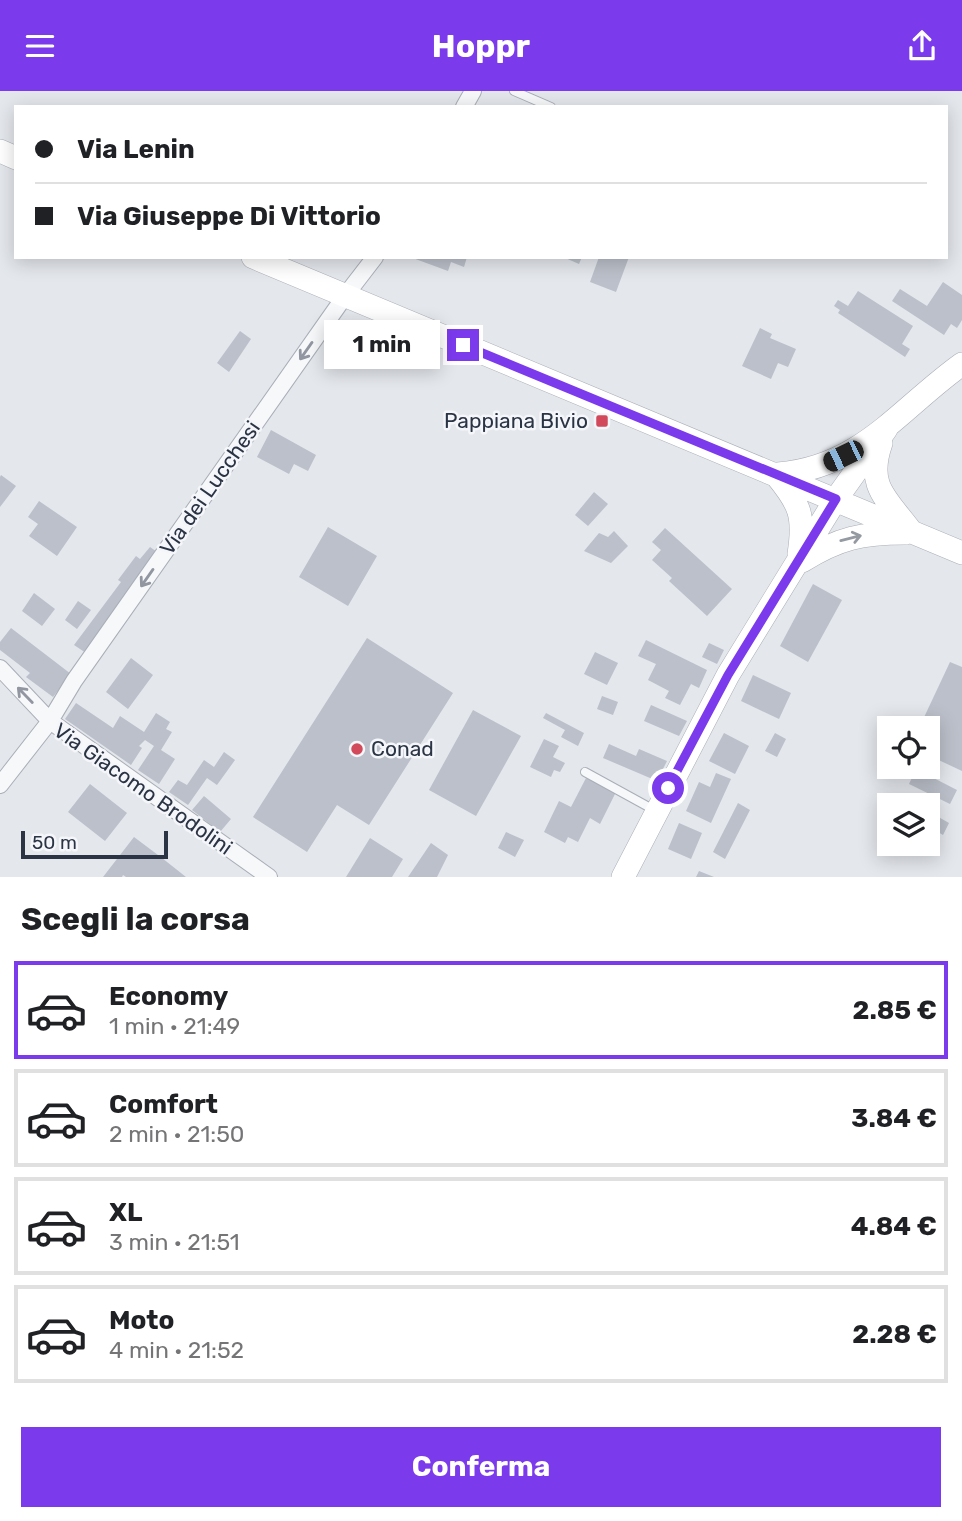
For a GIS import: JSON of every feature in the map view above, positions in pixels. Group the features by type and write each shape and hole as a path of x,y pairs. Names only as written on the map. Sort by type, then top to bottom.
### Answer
{"street":[{"path":"258,259 962,553"},
{"name":"Via dei Lucchesi","path":"50,721 74,681 373,259"},
{"path":"624,877 728,675 836,499 886,429 927,390 962,364"},
{"path":"775,474 825,465 886,429"},
{"path":"886,429 876,458 874,471 877,484 912,533"},
{"path":"775,474 798,505 802,519 797,565"},
{"path":"797,565 822,548 852,537 871,533 912,533"},
{"path":"0,668 50,721"},
{"name":"Via Giacomo Brodolini","path":"0,785 50,721 269,877"}],"lane":[{"path":"514,91 546,105"},
{"path":"585,772 656,811"}],"building":[{"path":"415,259 466,259 464,267 451,262 448,271"},
{"path":"568,259 581,259 579,264"},
{"path":"598,259 628,259 616,292 590,282"},
{"path":"943,282 962,295 962,320 957,328 951,324 944,335 892,301 900,289 927,306"},
{"path":"858,291 913,326 902,344 910,349 905,357 838,313 840,310 834,306 838,300 848,306"},
{"path":"760,328 772,334 770,338 796,349 788,367 778,363 771,379 742,366"},
{"path":"240,331 251,339 229,372 217,363"},
{"path":"271,430 316,455 308,471 294,464 289,474 257,457"},
{"path":"1,475 16,486 0,507 0,477"},
{"path":"594,492 608,504 588,526 575,515"},
{"path":"39,501 77,527 57,556 29,536 38,524 28,517"},
{"path":"328,527 377,556 348,606 299,577"},
{"path":"665,528 732,589 707,616 669,581 672,578 652,560 661,550 652,542"},
{"path":"614,531 628,546 611,563 584,551 599,533 608,537"},
{"path":"150,547 160,554 86,653 74,645 121,582 118,580 136,556 140,559"},
{"path":"813,584 842,600 808,662 780,646"},
{"path":"34,593 55,609 42,626 22,611"},
{"path":"78,601 91,610 77,629 65,620"},
{"path":"11,628 71,674 53,697 26,677 30,673 0,650 0,642"},
{"name":"Conad","path":"367,638 453,693 369,825 337,805 307,852 253,817"},
{"path":"646,640 707,670 699,688 691,684 680,705 665,698 669,691 648,680 656,664 638,656"},
{"path":"709,643 724,650 717,664 702,657"},
{"path":"595,652 618,663 607,685 584,674"},
{"path":"131,658 153,675 128,709 106,692"},
{"path":"950,662 962,667 962,771 940,761 940,716 925,716"},
{"path":"753,675 791,693 779,719 741,701"},
{"path":"602,696 618,702 613,715 597,709"},
{"path":"76,703 113,728 120,716 144,732 156,713 170,722 166,729 172,732 161,750 175,759 159,784 138,770 154,746 145,740 139,746 142,748 131,765 65,719"},
{"path":"651,705 687,721 679,736 644,721"},
{"path":"473,710 521,736 476,816 429,790"},
{"path":"546,713 584,733 578,746 561,737 565,730 543,718"},
{"path":"724,733 749,746 735,774 709,761"},
{"path":"775,733 786,739 777,757 765,751"},
{"path":"544,739 559,746 553,757 565,763 560,772 554,770 551,777 530,767"},
{"path":"609,744 636,756 639,749 667,761 657,781 603,758"},
{"path":"224,752 235,760 217,785 207,778 188,805 169,792 178,780 187,785 204,760 214,767"},
{"path":"716,773 731,779 711,823 686,811 699,782 710,787"},
{"path":"586,778 616,792 600,824 590,818 578,842 568,837 565,843 544,832 559,801 571,807"},
{"path":"911,779 936,779 957,790 950,804 940,799 940,793 927,793 909,784"},
{"path":"90,784 127,813 105,841 68,812"},
{"path":"204,796 231,819 220,832 192,810"},
{"path":"738,803 750,810 725,859 713,852"},
{"path":"940,818 949,823 943,835 940,833"},
{"path":"679,823 702,833 691,859 668,849"},
{"path":"506,832 524,840 515,857 498,848"},
{"path":"134,837 186,877 103,877"},
{"path":"370,838 403,859 392,877 346,877"},
{"path":"431,843 448,855 437,877 408,877"},
{"path":"699,871 714,877 696,877"}],"place":[{"name":"Pappiana Bivio","path":"602,421"},
{"name":"Conad","path":"357,749"}],"route":[{"path":"463,345 836,499 728,675 668,788"}]}
